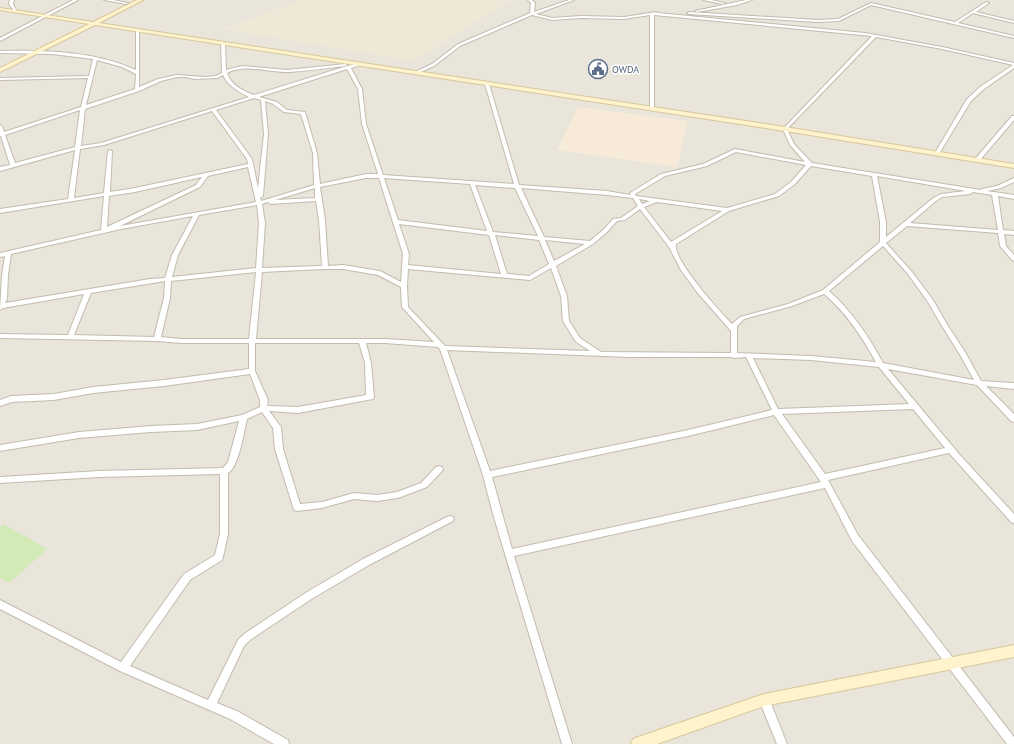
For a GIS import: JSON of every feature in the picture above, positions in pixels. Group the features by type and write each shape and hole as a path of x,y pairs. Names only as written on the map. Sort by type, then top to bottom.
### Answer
{"street":[{"path":"12,0 11,4 16,11"},
{"path":"0,40 76,0"},
{"path":"106,0 126,3"},
{"path":"0,65 133,0"},
{"path":"0,70 142,0"},
{"path":"530,0 533,3 532,14"},
{"path":"415,73 432,65 459,45 532,14 572,0"},
{"path":"705,0 735,5"},
{"path":"689,13 717,6 735,5 750,0"},
{"path":"956,23 986,3"},
{"path":"532,14 552,19 581,17 624,18 652,14 689,13 818,21 839,20 872,4 1014,36"},
{"path":"0,9 785,129 1014,166"},
{"path":"972,12 1014,22"},
{"path":"652,14 875,36 942,48 1014,65"},
{"path":"652,14 652,109"},
{"path":"137,90 138,30"},
{"path":"5,32 16,31"},
{"path":"785,129 875,36"},
{"path":"223,43 224,73 233,85 251,97 275,103 286,111 303,113 315,153 325,268"},
{"path":"0,52 26,52 95,58 125,65 138,73"},
{"path":"71,200 83,108 95,58"},
{"path":"0,169 77,148 102,144 214,111 251,97 359,64"},
{"path":"2,134 137,90 160,80 177,76 194,78 217,77 230,70 242,67 287,71 359,64"},
{"path":"937,153 969,100 982,88 1014,65"},
{"path":"348,68 360,89 364,124 374,149 406,254 404,286 405,307 441,346 487,475 567,744"},
{"path":"0,79 90,77"},
{"path":"487,84 517,186 542,238 564,296 566,321 578,340 598,353"},
{"path":"259,203 266,134 263,100"},
{"path":"214,111 249,159 259,203 262,223 252,341 252,371 264,400 263,408 277,427 279,448 297,508 322,505 354,496 377,498 398,495 424,485 439,468"},
{"path":"978,159 1014,117"},
{"path":"0,126 13,165"},
{"path":"785,129 792,145 810,164"},
{"path":"733,329 709,305 684,270 672,247 632,194 663,175 705,165 735,150 810,164 1014,197"},
{"path":"104,231 110,151"},
{"path":"672,247 673,243 683,236 727,210 777,195 793,184 810,164"},
{"path":"0,211 107,194 250,165"},
{"path":"874,174 882,222 882,243 910,273 931,301 979,383 1014,419"},
{"path":"104,231 198,186 206,175"},
{"path":"259,203 317,186 366,176 381,176 607,193 635,198 697,204 727,210"},
{"path":"734,356 733,329 734,325 742,318 790,305 825,291 934,200 941,196 999,187 1014,180"},
{"path":"472,183 491,233 504,275"},
{"path":"995,194 1003,246 1014,259"},
{"path":"0,255 104,231 197,213 259,203 318,199"},
{"path":"405,267 530,278 591,242 605,231 615,220 623,219 641,206 659,200"},
{"path":"157,339 167,298 168,279 175,255 197,213"},
{"path":"397,222 491,233 591,242"},
{"path":"906,224 1014,233"},
{"path":"0,307 4,299 4,275 8,254"},
{"path":"0,307 168,279 259,270 344,267 380,273 404,286"},
{"path":"825,291 839,303 867,340 881,365 951,450 1014,520"},
{"path":"70,338 88,292"},
{"path":"0,336 157,339 181,341 385,341 441,346 598,353 748,355 811,358 881,365 979,383 1014,386"},
{"path":"0,448 79,435 197,427 244,417 263,408 298,410 370,396 368,363 362,341"},
{"path":"748,355 776,412 824,481 855,538 1013,744"},
{"path":"0,403 11,399 54,397 93,390 164,383 252,371"},
{"path":"487,475 688,433 776,412 915,406"},
{"path":"0,480 100,474 224,471 228,469 235,456 244,417"},
{"path":"509,553 824,481 951,450"},
{"path":"123,668 187,577 219,557 224,534 224,471"},
{"path":"210,706 241,643 247,637 310,595 366,562 450,519"},
{"path":"0,604 123,668 233,715 284,744"},
{"path":"638,744 764,700 1014,651"},
{"path":"764,700 782,744"}],"shaded area":[{"path":"0,0 1014,0 1014,744 0,744"},
{"path":"302,0 511,0 413,61 223,29"},
{"path":"578,107 688,121 677,167 557,150"}],"green space":[{"path":"4,524 47,549 9,583 0,578 0,528"}],"place":[{"name":"OWDA","path":"598,69"}]}
